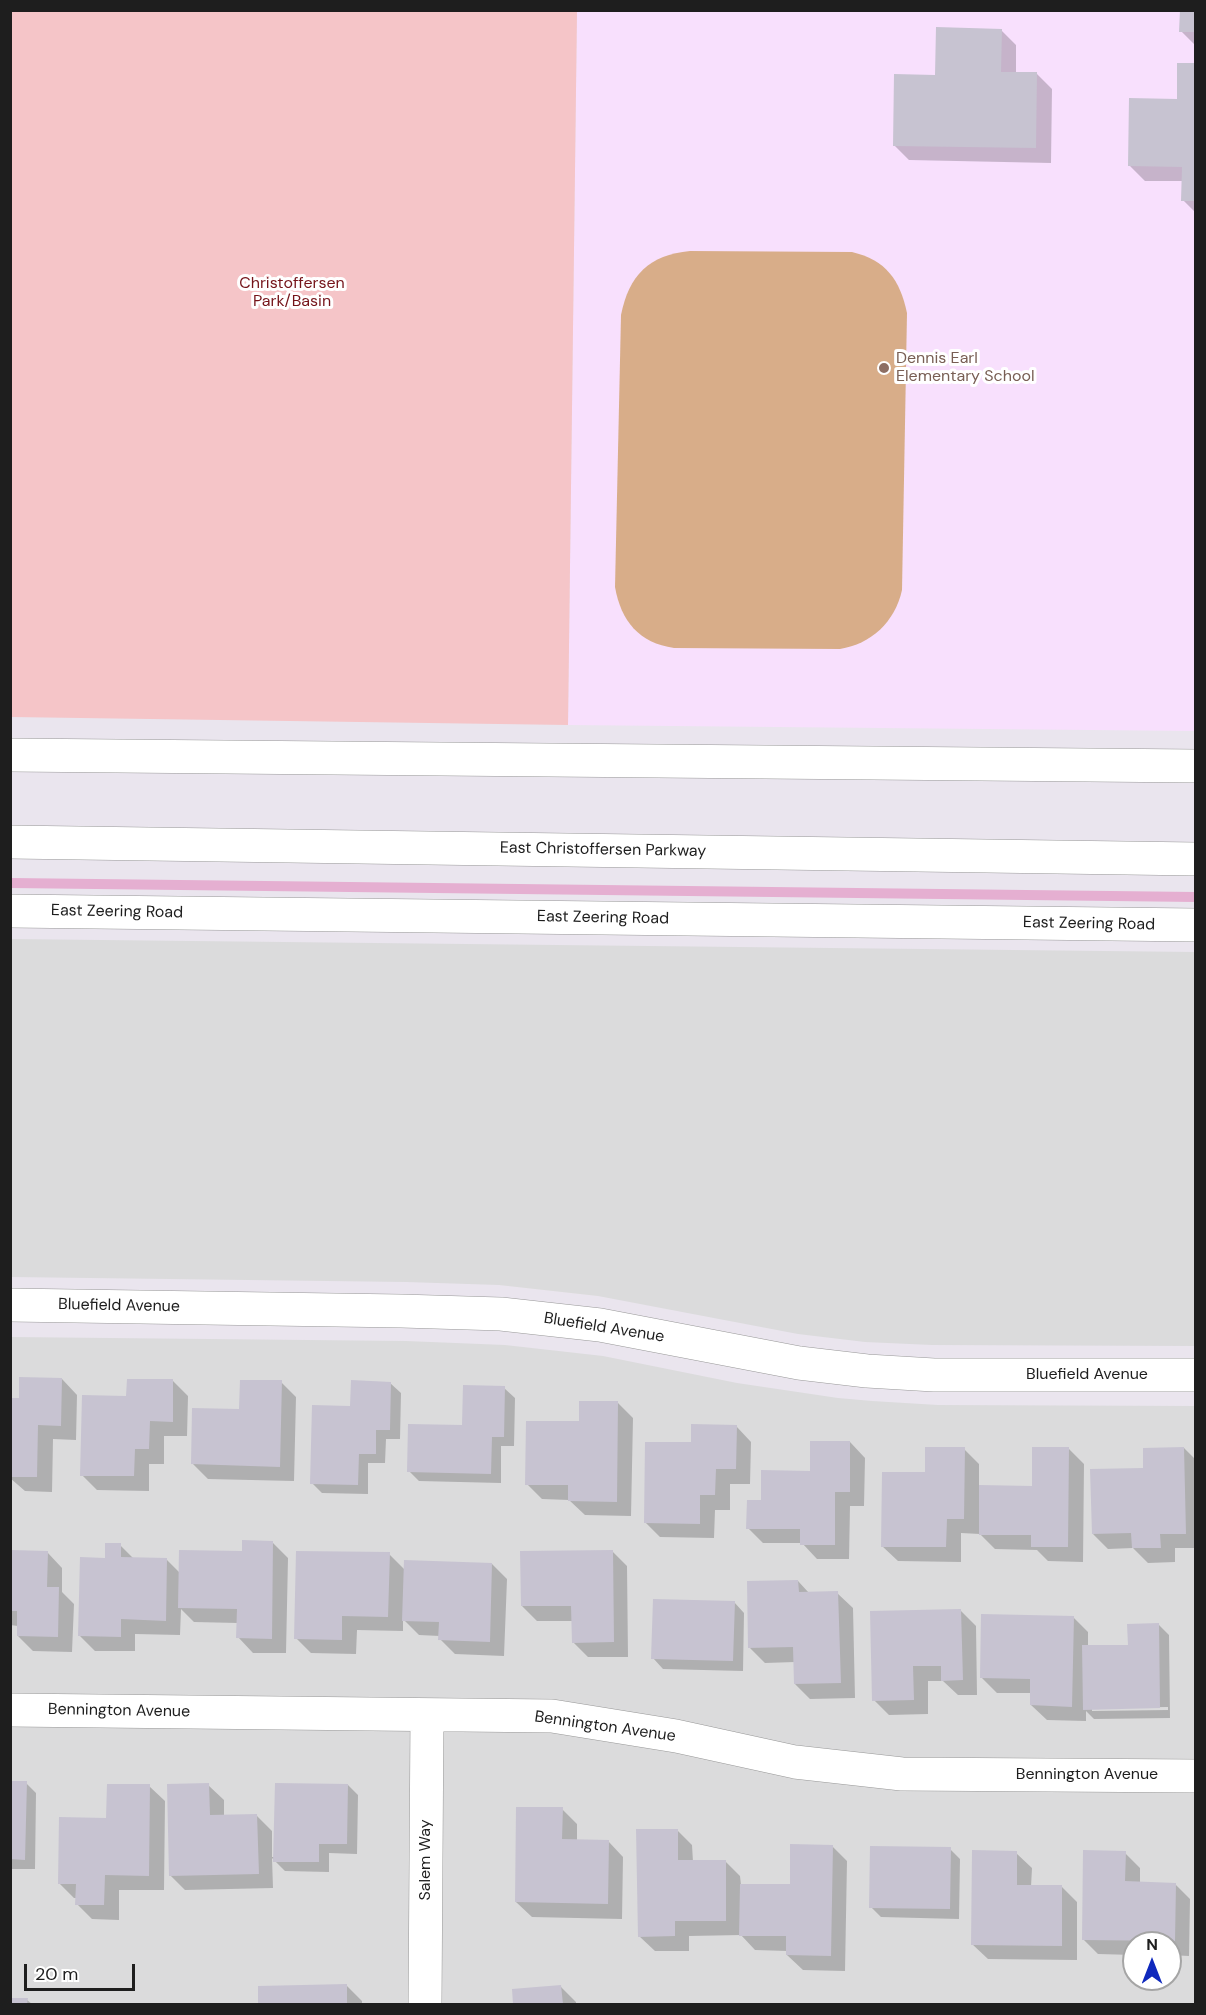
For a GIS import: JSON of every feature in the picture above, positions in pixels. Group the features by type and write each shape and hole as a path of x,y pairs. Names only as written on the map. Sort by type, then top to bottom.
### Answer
{"street":[{"path":"10,755 1196,766"},
{"name":"East Christoffersen Parkway","path":"10,842 1196,859"},
{"name":"East Zeering Road","path":"10,911 1196,925"},
{"name":"Bluefield Avenue","path":"10,1305 490,1314 600,1325 799,1363 867,1371 934,1375 1196,1376"},
{"name":"Bennington Avenue","path":"10,1710 552,1716 676,1736 795,1761 902,1774 1196,1776"},
{"name":"Salem Way","path":"425,2004 427,1715"}],"shaded area":[{"name":"Dennis Earl Elementary School","path":"577,11 1195,11 1195,731 568,725"},
{"path":"690,251 852,252 874,260 882,266 890,273 900,291 907,313 902,590 894,612 880,630 862,642 840,649 674,648 651,641 642,635 627,620 622,610 615,587 621,315 629,289 643,270 652,262 663,257"},
{"path":"11,878 1195,892 1196,902 11,888"},
{"path":"10,939 1195,952 1195,1346 932,1345 865,1342 798,1334 598,1296 499,1285 11,1277"},
{"path":"11,1337 406,1341 505,1345 603,1356 737,1383 838,1398 938,1405 1195,1406 1195,2004 11,2004"}],"green space":[{"name":"Christoffersen Park/Basin","path":"11,10 577,11 568,725 11,717"}],"building":[{"path":"1180,10 1196,10 1196,32 1179,32"},
{"path":"936,27 1002,29 1001,72 1037,72 1036,148 893,146 894,74 935,75"},
{"path":"1177,63 1196,63 1196,201 1181,201 1182,167 1128,166 1129,98 1177,99"},
{"path":"19,1377 62,1378 61,1426 38,1425 37,1477 10,1477 10,1398 19,1398"},
{"path":"127,1379 173,1379 173,1422 150,1421 149,1449 135,1449 134,1476 80,1476 82,1395 126,1396"},
{"path":"240,1380 282,1380 280,1467 191,1464 192,1408 239,1409"},
{"path":"351,1380 391,1382 390,1430 376,1430 376,1454 359,1454 358,1485 310,1484 312,1405 350,1406"},
{"path":"463,1385 505,1386 504,1437 492,1437 491,1474 407,1472 408,1424 462,1425"},
{"path":"579,1401 618,1401 617,1502 568,1501 568,1485 525,1485 526,1421 579,1421"},
{"path":"691,1424 737,1425 736,1469 716,1469 715,1495 700,1495 700,1524 644,1523 645,1442 691,1442"},
{"path":"810,1441 850,1441 850,1492 835,1492 835,1545 800,1545 800,1529 746,1529 747,1500 761,1500 761,1470 810,1471"},
{"path":"925,1447 965,1447 964,1519 947,1519 946,1547 881,1547 882,1472 925,1472"},
{"path":"1032,1447 1069,1447 1068,1547 1031,1547 1031,1535 979,1535 979,1485 1032,1486"},
{"path":"1184,1447 1186,1534 1160,1534 1161,1548 1132,1548 1131,1533 1092,1534 1090,1469 1143,1468 1143,1448"},
{"path":"242,1540 273,1541 272,1639 236,1638 237,1609 178,1608 179,1550 242,1551"},
{"path":"105,1543 121,1543 121,1557 167,1558 166,1621 121,1619 121,1637 78,1636 80,1557 105,1558"},
{"path":"10,1550 48,1551 47,1587 59,1587 58,1637 17,1636 17,1611 10,1611"},
{"path":"613,1550 614,1642 572,1643 571,1606 521,1606 520,1551"},
{"path":"296,1551 390,1552 388,1617 342,1616 342,1640 294,1639"},
{"path":"404,1560 492,1563 490,1642 438,1640 439,1622 402,1621"},
{"path":"798,1580 799,1592 838,1591 841,1683 794,1684 793,1647 748,1648 747,1581"},
{"path":"653,1599 735,1601 733,1661 651,1659"},
{"path":"961,1609 963,1680 941,1681 941,1666 913,1666 914,1700 872,1701 870,1611"},
{"path":"981,1614 1074,1616 1072,1707 1030,1705 1030,1679 980,1678"},
{"path":"1159,1623 1160,1708 1083,1710 1082,1645 1128,1645 1127,1624"},
{"path":"10,1781 27,1781 25,1860 10,1859"},
{"path":"209,1783 210,1815 257,1814 259,1874 169,1876 167,1784"},
{"path":"275,1783 348,1784 347,1844 319,1844 319,1862 273,1862"},
{"path":"107,1784 150,1784 149,1876 105,1875 104,1905 75,1905 76,1884 58,1884 59,1817 106,1818"},
{"path":"516,1807 563,1807 562,1839 609,1840 608,1904 515,1902"},
{"path":"636,1829 678,1829 678,1860 726,1860 726,1921 675,1921 675,1936 638,1937"},
{"path":"790,1844 833,1845 831,1956 786,1955 786,1936 739,1936 740,1884 790,1884"},
{"path":"870,1846 951,1847 950,1909 869,1908"},
{"path":"972,1850 1017,1851 1017,1885 1062,1885 1062,1946 971,1945"},
{"path":"1083,1850 1126,1851 1125,1881 1176,1883 1175,1931 1122,1931 1122,1940 1082,1940"},
{"path":"347,1984 347,2004 258,2004 258,1986"},
{"path":"561,1985 563,2004 513,2004 512,1989"},
{"path":"10,1998 28,1998 27,2004 10,2004"}],"place":[{"name":"Dennis Earl Elementary School","path":"884,368"}]}
